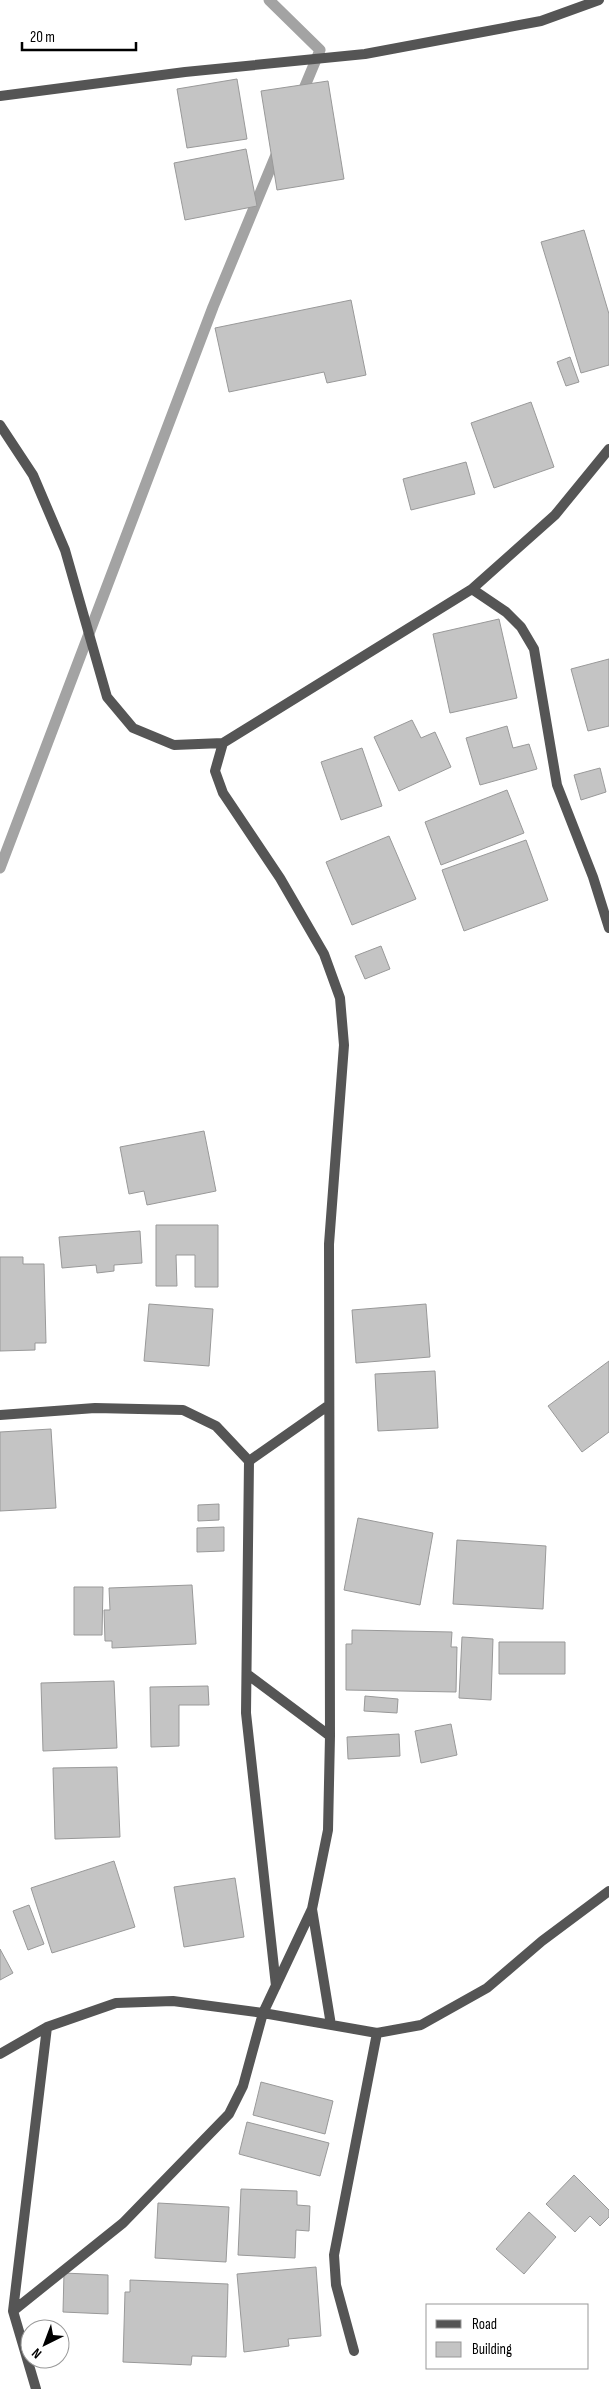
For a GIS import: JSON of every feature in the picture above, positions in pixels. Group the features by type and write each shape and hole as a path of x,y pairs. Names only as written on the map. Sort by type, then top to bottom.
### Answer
{"street":[{"path":"0,96 185,72 365,54 541,21 599,0"},
{"path":"0,424 34,475 65,550 107,697 133,728 174,744 223,743 472,589 555,515 609,449"},
{"path":"472,589 506,612 521,627 534,649 557,785 609,928"},
{"path":"13,2311 123,2224 229,2114 243,2086 263,2013 312,1909 328,1830 330,1736 329,1244 344,1046 340,998 324,954 280,878 223,793 215,771 223,743"},
{"path":"249,1461 329,1405"},
{"path":"0,1415 95,1408 184,1410 216,1426 249,1461 248,1732 276,1986"},
{"path":"247,1674 330,1736"},
{"path":"0,2054 47,2027 116,2003 172,2001 263,2013 377,2033 421,2025 487,1988 542,1941 609,1891"},
{"path":"312,1909 331,2025"},
{"path":"36,2389 13,2311 47,2027"},
{"path":"354,2351 336,2285 334,2255 377,2033"}],"building":[{"path":"237,79 247,139 187,148 177,89"},
{"path":"328,81 344,179 277,190 261,91"},
{"path":"246,149 257,206 185,220 174,163"},
{"path":"584,230 609,314 609,365 581,373 541,242"},
{"path":"351,300 366,375 327,383 324,372 229,392 215,328"},
{"path":"570,357 579,382 566,386 557,362"},
{"path":"531,402 554,467 494,488 471,423"},
{"path":"466,462 475,494 411,510 403,479"},
{"path":"499,619 517,698 450,713 433,634"},
{"path":"609,659 609,726 588,731 571,669"},
{"path":"412,720 421,738 435,732 451,767 399,791 374,737"},
{"path":"507,726 513,748 529,744 537,769 480,785 466,738"},
{"path":"362,748 382,806 341,820 321,762"},
{"path":"600,768 606,792 581,800 574,775"},
{"path":"507,790 524,833 441,865 425,822"},
{"path":"389,836 416,899 352,925 326,862"},
{"path":"526,840 548,900 464,931 442,870"},
{"path":"381,946 390,969 365,979 355,956"},
{"path":"204,1131 216,1191 147,1205 144,1191 129,1194 120,1147"},
{"path":"156,1225 218,1225 218,1287 195,1287 195,1255 176,1255 177,1286 156,1286"},
{"path":"140,1231 142,1263 114,1265 114,1271 97,1273 96,1265 62,1268 59,1237"},
{"path":"0,1257 23,1257 23,1264 44,1264 46,1343 35,1343 35,1350 0,1351"},
{"path":"149,1304 213,1309 209,1366 144,1361"},
{"path":"426,1304 430,1357 356,1363 352,1310"},
{"path":"609,1361 609,1432 582,1452 548,1406"},
{"path":"435,1371 438,1428 378,1431 375,1374"},
{"path":"51,1429 56,1508 0,1511 0,1432"},
{"path":"219,1504 219,1520 198,1521 198,1505"},
{"path":"358,1518 433,1533 420,1605 344,1590"},
{"path":"224,1527 224,1551 197,1552 197,1528"},
{"path":"457,1540 546,1546 543,1609 453,1604"},
{"path":"192,1585 196,1644 112,1648 112,1641 105,1641 104,1610 110,1610 109,1588"},
{"path":"74,1587 103,1587 102,1635 74,1635"},
{"path":"352,1630 452,1632 451,1647 457,1647 456,1692 346,1690 346,1644 352,1644"},
{"path":"462,1637 493,1639 491,1700 459,1698"},
{"path":"499,1642 565,1642 565,1674 499,1674"},
{"path":"114,1681 117,1748 43,1751 41,1683"},
{"path":"208,1686 209,1705 179,1705 179,1746 151,1747 150,1687"},
{"path":"365,1696 398,1699 397,1713 364,1711"},
{"path":"451,1724 457,1755 421,1763 415,1731"},
{"path":"399,1734 400,1756 348,1759 347,1737"},
{"path":"117,1767 120,1837 55,1839 53,1768"},
{"path":"114,1861 135,1927 52,1953 31,1888"},
{"path":"235,1878 244,1937 184,1947 174,1887"},
{"path":"29,1905 44,1944 28,1950 13,1911"},
{"path":"0,1949 13,1973 0,1980"},
{"path":"261,2082 333,2101 325,2134 253,2115"},
{"path":"247,2122 329,2143 320,2176 239,2154"},
{"path":"574,2175 609,2210 609,2217 600,2226 590,2216 575,2232 546,2204"},
{"path":"241,2189 297,2191 297,2205 310,2206 309,2231 296,2230 295,2258 238,2255"},
{"path":"158,2203 229,2207 226,2262 155,2258"},
{"path":"529,2212 556,2237 524,2274 496,2249"},
{"path":"316,2267 321,2336 288,2339 289,2346 244,2352 237,2274"},
{"path":"64,2273 108,2275 108,2314 63,2312"},
{"path":"130,2280 228,2284 226,2357 192,2356 191,2365 123,2362 125,2292 130,2292"}],"waterway":[{"path":"269,0 320,50 300,98"},
{"path":"0,868 213,307 278,150"}]}
